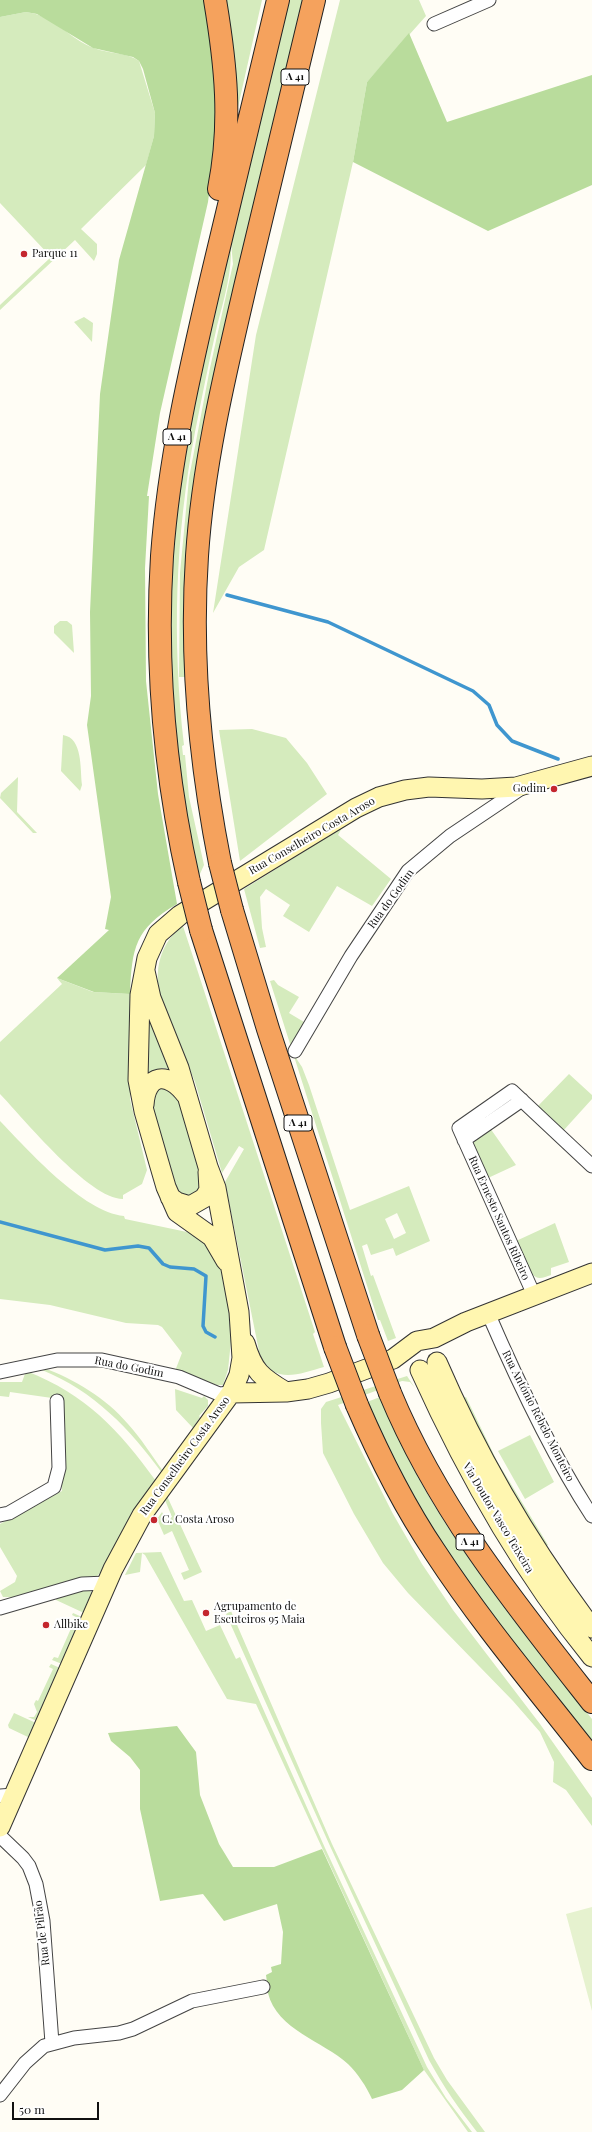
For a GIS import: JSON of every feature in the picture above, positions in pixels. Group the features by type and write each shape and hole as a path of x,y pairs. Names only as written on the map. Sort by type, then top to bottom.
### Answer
{"highway":[{"path":"207,300 202,263 223,170 228,106 223,48 215,0"},
{"name":"A 41","path":"278,0 186,389 172,468 165,524 159,635 162,708 173,804 189,882 201,930 221,996 335,1347 357,1405 386,1468 410,1513 434,1552 587,1753"},
{"name":"A 41","path":"314,0 229,358 208,464 200,522 194,627 197,714 207,793 220,863 232,910 272,1044 368,1334 390,1393 426,1469 466,1536 510,1596 592,1702"},
{"path":"572,1677 592,1695"},
{"path":"587,1753 592,1776"}],"main road":[{"name":"Rua Conselheiro Costa Aroso","path":"231,1273 224,1255 212,1237 177,1212 170,1197 144,1111 138,1080 140,995 151,945 158,934 168,924 367,802 392,793 421,788 493,789 526,785 592,766"},
{"name":"Rua Conselheiro Costa Aroso","path":"0,1828 7,1795 120,1553 142,1515 231,1392 239,1375 242,1358 240,1328 218,1197 188,1098 151,998 145,971"},
{"name":"Rua Conselheiro Costa Aroso","path":"144,1111 145,1091 154,1081 162,1079 170,1080 178,1084 188,1098"},
{"name":"Rua Conselheiro Costa Aroso","path":"170,1197 177,1202 190,1206 204,1198 210,1185 208,1167"},
{"path":"393,1359 427,1358 449,1331 488,1313 592,1273"},
{"path":"240,1328 255,1369 265,1379 286,1392"},
{"path":"231,1392 286,1392 308,1389 329,1383 393,1359 410,1348 417,1341 427,1358"},
{"name":"Via Doutor Vasco Teixeira","path":"427,1358 467,1427 504,1497 543,1559 592,1628"},
{"name":"Via Doutor Vasco Teixeira","path":"427,1358 454,1441 498,1523 544,1592 592,1657"},
{"path":"215,1414 286,1392"}],"street":[{"path":"434,24 489,0"},
{"name":"Rua do Godim","path":"295,1050 351,956 408,872 450,836 526,785"},
{"name":"Rua Ernesto Santos Ribeiro","path":"534,1295 464,1140 522,1100 592,1166"},
{"name":"Rua António Rebelo Monteiro","path":"488,1313 520,1385 568,1476 592,1516"},
{"name":"Rua do Godim","path":"0,1372 7,1372 23,1366 57,1360 102,1360 179,1377 219,1394 231,1392"},
{"path":"0,1515 9,1514 54,1487 59,1468 57,1402"},
{"path":"0,1608 82,1584 106,1584"},
{"name":"Rua de Pilrão","path":"0,1828 29,1866 36,1884 43,1921 52,2043"},
{"path":"0,2095 34,2054 44,2046 52,2043 119,2033 133,2029 192,2001 263,1987"}],"green space":[{"path":"0,0 205,0 214,58 216,139 208,202 160,413 147,496 149,496 145,568 146,681 158,794 177,904 152,922 138,941 132,964 130,994 94,992 57,978 109,930 105,929 111,897 87,725 91,696 90,612 100,394 119,260 154,136 155,113 143,69 139,61 133,57 93,48 37,14 26,12 0,17"},
{"path":"222,0 262,0 232,134"},
{"path":"289,0 302,0 274,120 186,552 184,621 185,677 179,677 180,573 189,478 210,368 233,264 231,243"},
{"path":"340,0 419,0 426,16 367,82 353,162 264,550 239,567 213,613 256,335"},
{"path":"26,12 37,14 46,18 85,44 100,50 129,56 139,61 155,113 154,136 146,165 81,229 97,244 97,254 94,261 75,240 0,310 0,305 51,257 0,203 0,17"},
{"path":"409,33 447,122 592,75 592,185 488,231 353,162 367,82"},
{"path":"231,246 227,286 208,366 188,471 183,510 178,588 178,667 184,745 182,746 183,755 185,755 189,797 204,865 199,876 189,828 175,730 171,632 172,582 175,533 191,424 203,365"},
{"path":"84,317 93,323 92,342 74,322"},
{"path":"60,621 67,621 72,625 74,653 54,633 54,626"},
{"path":"252,729 286,738 307,763 327,794 240,861 219,730"},
{"path":"63,735 69,737 77,748 82,785 80,791 61,771"},
{"path":"18,777 17,812 37,833 33,833 0,798 1,793"},
{"path":"342,828 338,835 391,879 372,906 337,886 309,932 283,916 290,905 266,889 260,897 262,928 266,947 260,948 244,889"},
{"path":"183,926 315,1332 313,1334 324,1367 296,1374 280,1374 272,1371 260,1356 225,1182 244,1149 239,1146 222,1173 195,1082 161,997 159,987 158,968 160,958 169,940"},
{"path":"57,978 93,992 130,994 130,1099 147,1170 142,1184 123,1195 123,1199 109,1196 75,1172 40,1138 0,1094 0,1042 62,984"},
{"path":"274,980 278,985 299,997 289,1013 304,1022 294,1041 292,1051 270,981"},
{"path":"145,1001 172,1070 162,1068 146,1075"},
{"path":"293,1054 302,1067 309,1085 350,1210 409,1186 430,1241 396,1256 393,1248 371,1255 367,1244 362,1246 371,1276 373,1275 396,1338 388,1341 380,1320 378,1320","holes":["397,1213 406,1233 394,1239 385,1219"]},
{"path":"569,1074 592,1095 592,1099 563,1131 537,1107"},
{"path":"163,1086 178,1092 204,1174 199,1192 188,1196 177,1192 150,1099 153,1092"},
{"path":"0,1121 25,1148 57,1178 91,1204 108,1212 124,1216 125,1219 187,1232 202,1241 220,1257 228,1296 231,1341 228,1370 223,1385 217,1385 175,1371 182,1353 162,1327 158,1325 126,1323 50,1305 0,1299"},
{"path":"490,1128 516,1165 488,1178 473,1143"},
{"path":"555,1223 569,1262 551,1268 551,1275 541,1278 534,1276 516,1241"},
{"path":"44,1368 55,1372 89,1390 110,1406 133,1429 163,1471 162,1473 137,1441 110,1413 78,1389 42,1370"},
{"path":"26,1371 48,1380 67,1391 100,1416 128,1445 156,1481 125,1527 102,1571 96,1577 15,1597 3,1597 0,1591 15,1582 17,1576 0,1547 0,1524 62,1491 59,1399 10,1392 9,1397 0,1396 0,1382 22,1382"},
{"path":"407,1376 415,1388 410,1382 402,1381 338,1405 393,1514 422,1564 453,1610 540,1724 592,1798 592,1826 566,1790 553,1782 554,1762 540,1732 513,1701 408,1593 383,1563 354,1514 323,1453 321,1409 326,1402"},
{"path":"175,1389 202,1398 204,1396 208,1400 208,1406 199,1416 200,1417 193,1428 176,1410"},
{"path":"380,1397 412,1466 426,1492 470,1561 510,1615 592,1719 592,1740 491,1614 436,1534 399,1469 367,1402"},
{"path":"466,1397 497,1461 548,1545 544,1548 461,1399"},
{"path":"530,1435 554,1482 525,1499 498,1451"},
{"path":"167,1496 202,1572 184,1580 181,1573 189,1570 172,1531 164,1535 157,1519 162,1512 166,1520 172,1517 165,1500"},
{"path":"161,1552 184,1601 192,1600 206,1631 220,1625 236,1659 240,1657 325,1848 427,2067 446,2098 472,2132 468,2132 424,2070 256,1704 227,1699 145,1555 142,1553 140,1572 125,1575 136,1553"},
{"path":"82,1588 90,1590 92,1594 84,1613 56,1600 55,1597"},
{"path":"231,1611 332,1844 434,2058 447,2080 485,2132 477,2132 440,2079 429,2060 330,1846 226,1614"},
{"path":"73,1613 82,1617 62,1664 52,1660 54,1657 58,1658 76,1617 72,1615"},
{"path":"51,1664 60,1668 37,1721 28,1717 34,1717 37,1712 34,1704 36,1700 38,1701 53,1669 49,1667"},
{"path":"14,1713 36,1723 30,1738 9,1728 8,1725"},
{"path":"177,1726 196,1752 200,1795 219,1844 233,1867 274,1867 322,1849 424,2070 402,2090 372,2099 362,2080 348,2064 291,2026 273,2006 268,1993 266,1975 272,1972 271,1967 281,1964 283,1932 277,1904 224,1921 203,1894 160,1901 140,1809 140,1770 130,1757 111,1741 108,1733"},
{"path":"592,1907 592,2011 566,1914"}],"waterway":[{"path":"227,595 328,622 473,691 489,705 497,725 512,741 558,759"},
{"path":"0,1222 105,1250 138,1246 149,1248 163,1264 170,1267 194,1269 206,1276 203,1326 206,1332 215,1337"}],"place":[{"name":"Parque 11","path":"24,254"},
{"name":"Godim","path":"554,789"},
{"name":"C. Costa Aroso","path":"154,1520"},
{"name":"Agrupamento de Escuteiros 95 Maia","path":"206,1613"},
{"name":"Allbike","path":"46,1625"}]}
